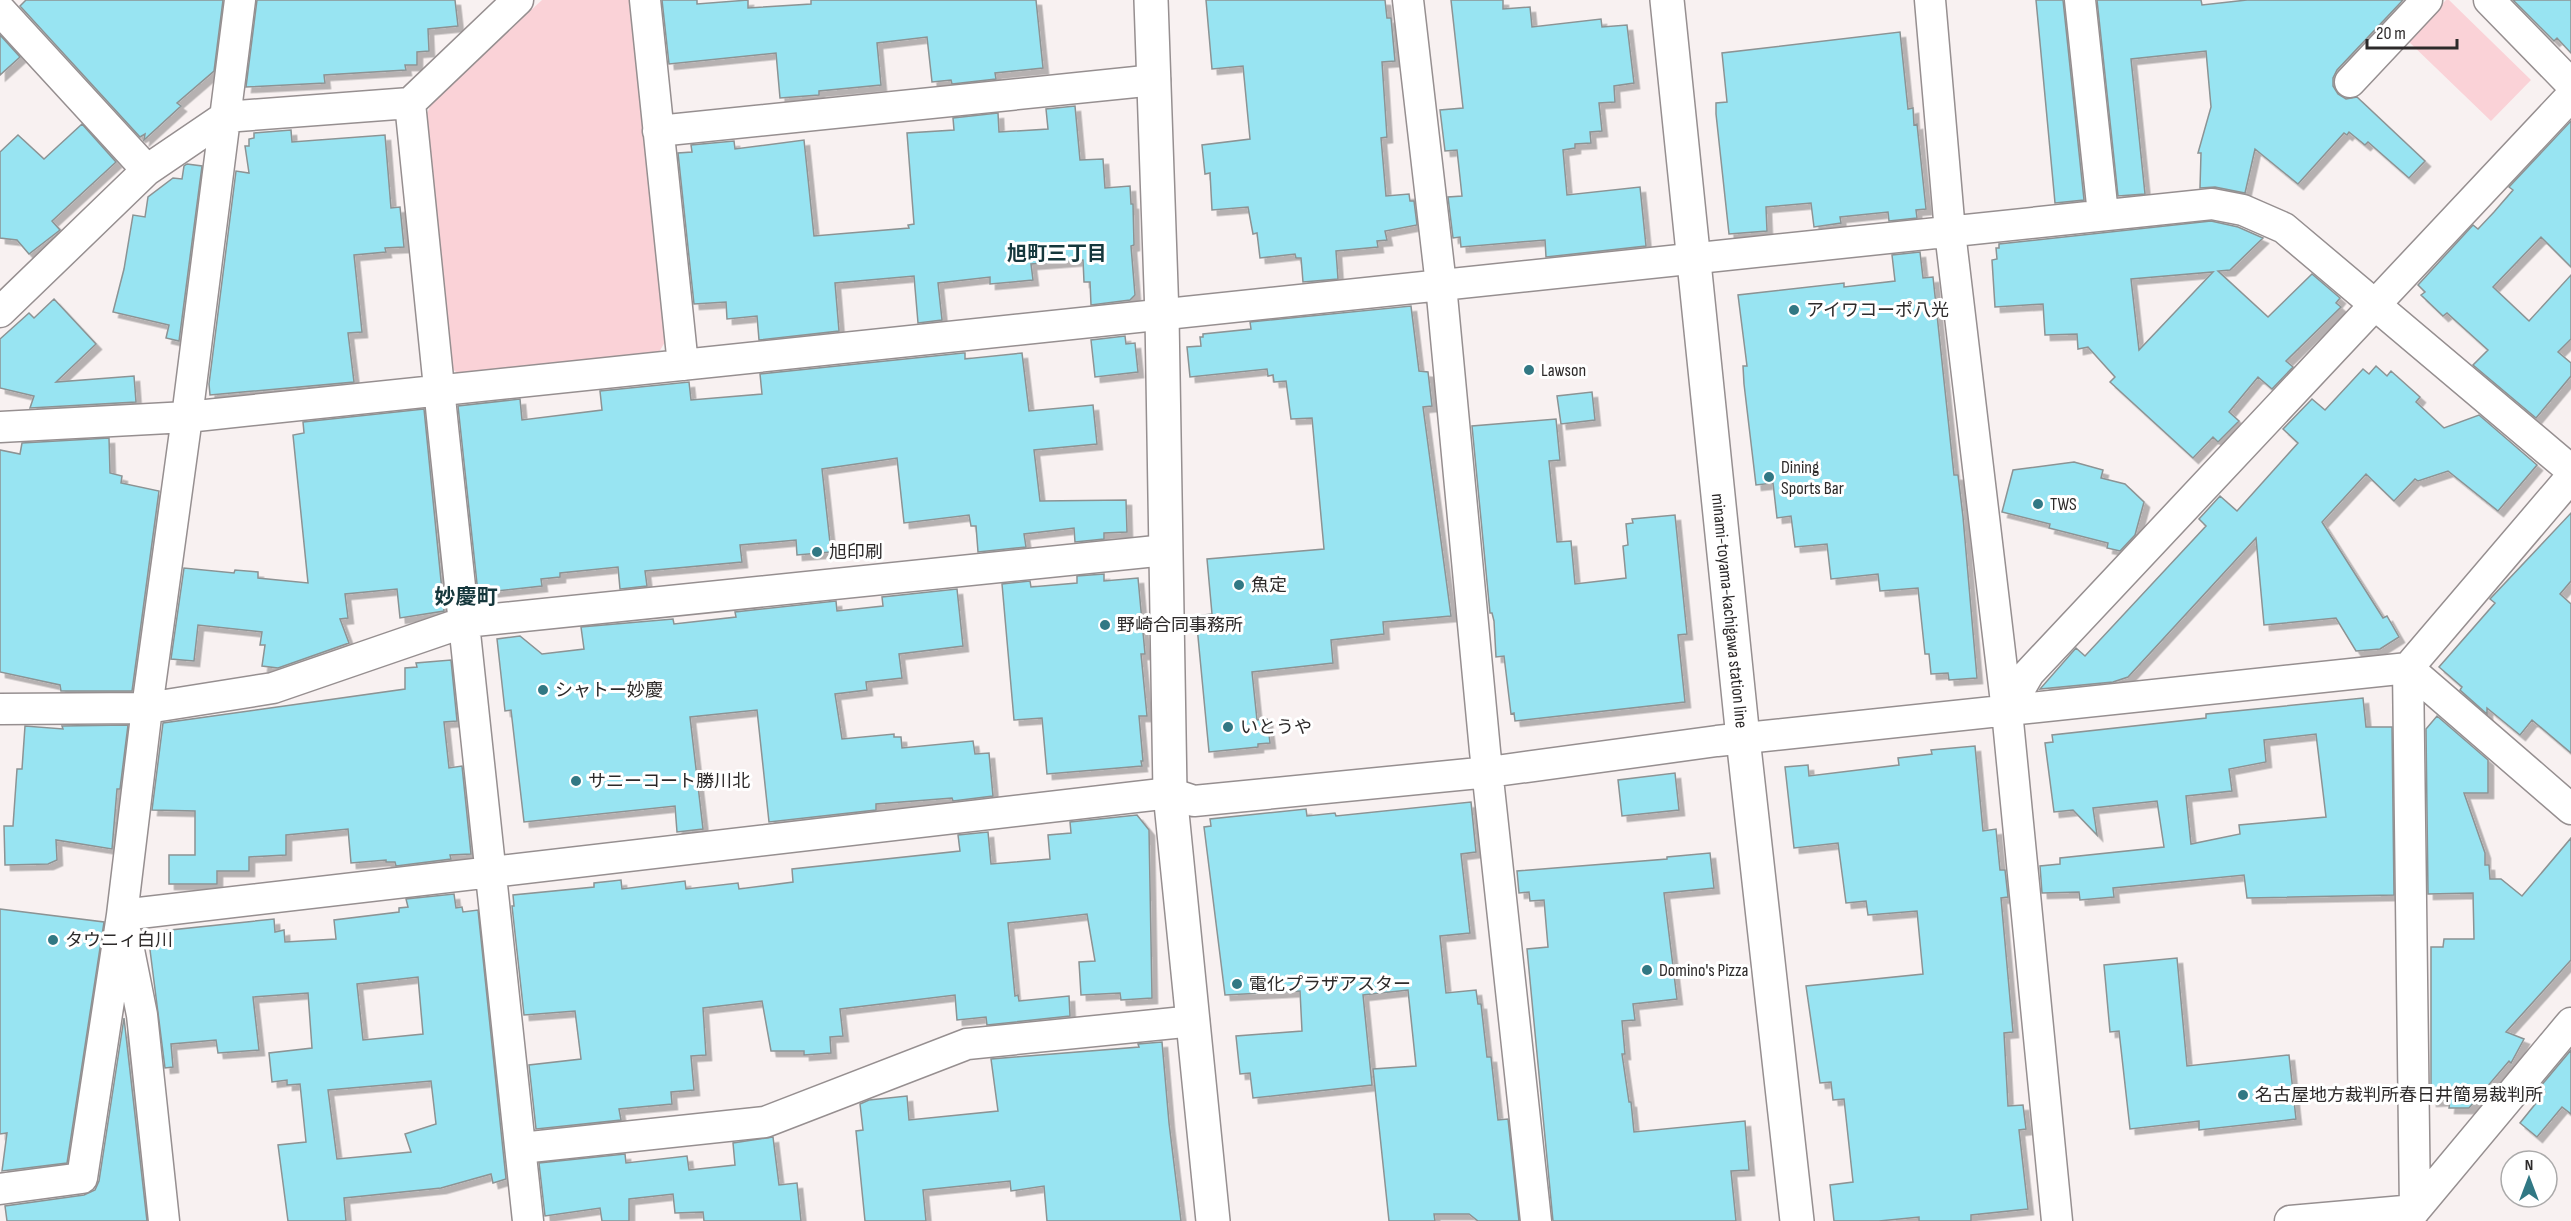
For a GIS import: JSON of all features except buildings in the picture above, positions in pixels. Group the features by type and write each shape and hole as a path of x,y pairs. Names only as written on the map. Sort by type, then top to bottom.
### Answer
{"street":[{"path":"0,1189 82,1178 122,915 240,0"},
{"path":"0,312 147,170 225,117 410,102 518,0"},
{"path":"645,0 683,365"},
{"path":"1151,0 1162,316 1170,792 1213,1221"},
{"path":"1408,0 1441,285 1536,1221"},
{"name":"minami-toyama-kachigawa station line","path":"1667,0 1743,738 1797,1221"},
{"path":"1930,0 1950,232 2007,711 2057,1221"},
{"path":"2080,0 2103,214"},
{"path":"2350,82 2427,0"},
{"path":"2489,0 2571,84"},
{"path":"0,10 147,170"},
{"path":"658,131 1155,80"},
{"path":"2007,711 2029,674 2373,304 2571,96"},
{"path":"410,102 438,390 465,622 528,1221"},
{"path":"0,427 187,417 2212,204 2243,210 2284,228 2571,470"},
{"path":"2416,1218 2408,668 2571,477"},
{"path":"0,709 147,708 273,688 465,622 1166,550"},
{"path":"122,915 1170,792 1194,801 1489,772 1743,738 2408,668 2571,809"},
{"path":"122,915 142,1015 164,1221"},
{"path":"521,1148 765,1122 967,1044 1194,1021"},
{"path":"2416,1218 2571,1023"},
{"path":"2290,1221 2416,1218"}],"shaded area":[{"path":"542,0 631,0 665,342 659,352 460,375 451,368 425,118 431,104"},
{"path":"2446,0 2449,0 2531,80 2491,121 2407,40"}],"place":[{"name":"アイワコーポ八光","path":"1794,310"},
{"name":"Lawson","path":"1529,370"},
{"name":"Dining Sports Bar","path":"1769,477"},
{"name":"TWS","path":"2038,504"},
{"name":"旭印刷","path":"817,552"},
{"name":"魚定","path":"1239,585"},
{"name":"野崎合同事務所","path":"1105,625"},
{"name":"シャトー妙慶","path":"543,690"},
{"name":"いとうや","path":"1228,727"},
{"name":"サニーコート勝川北","path":"576,781"},
{"name":"タウニィ白川","path":"53,940"},
{"name":"Domino's Pizza","path":"1647,970"},
{"name":"電化プラザアスター","path":"1237,984"},
{"name":"名古屋地方裁判所春日井簡易裁判所","path":"2243,1095"}],"district":[{"name":"旭町三丁目","path":"1057,254"},
{"name":"妙慶町","path":"466,597"}]}
